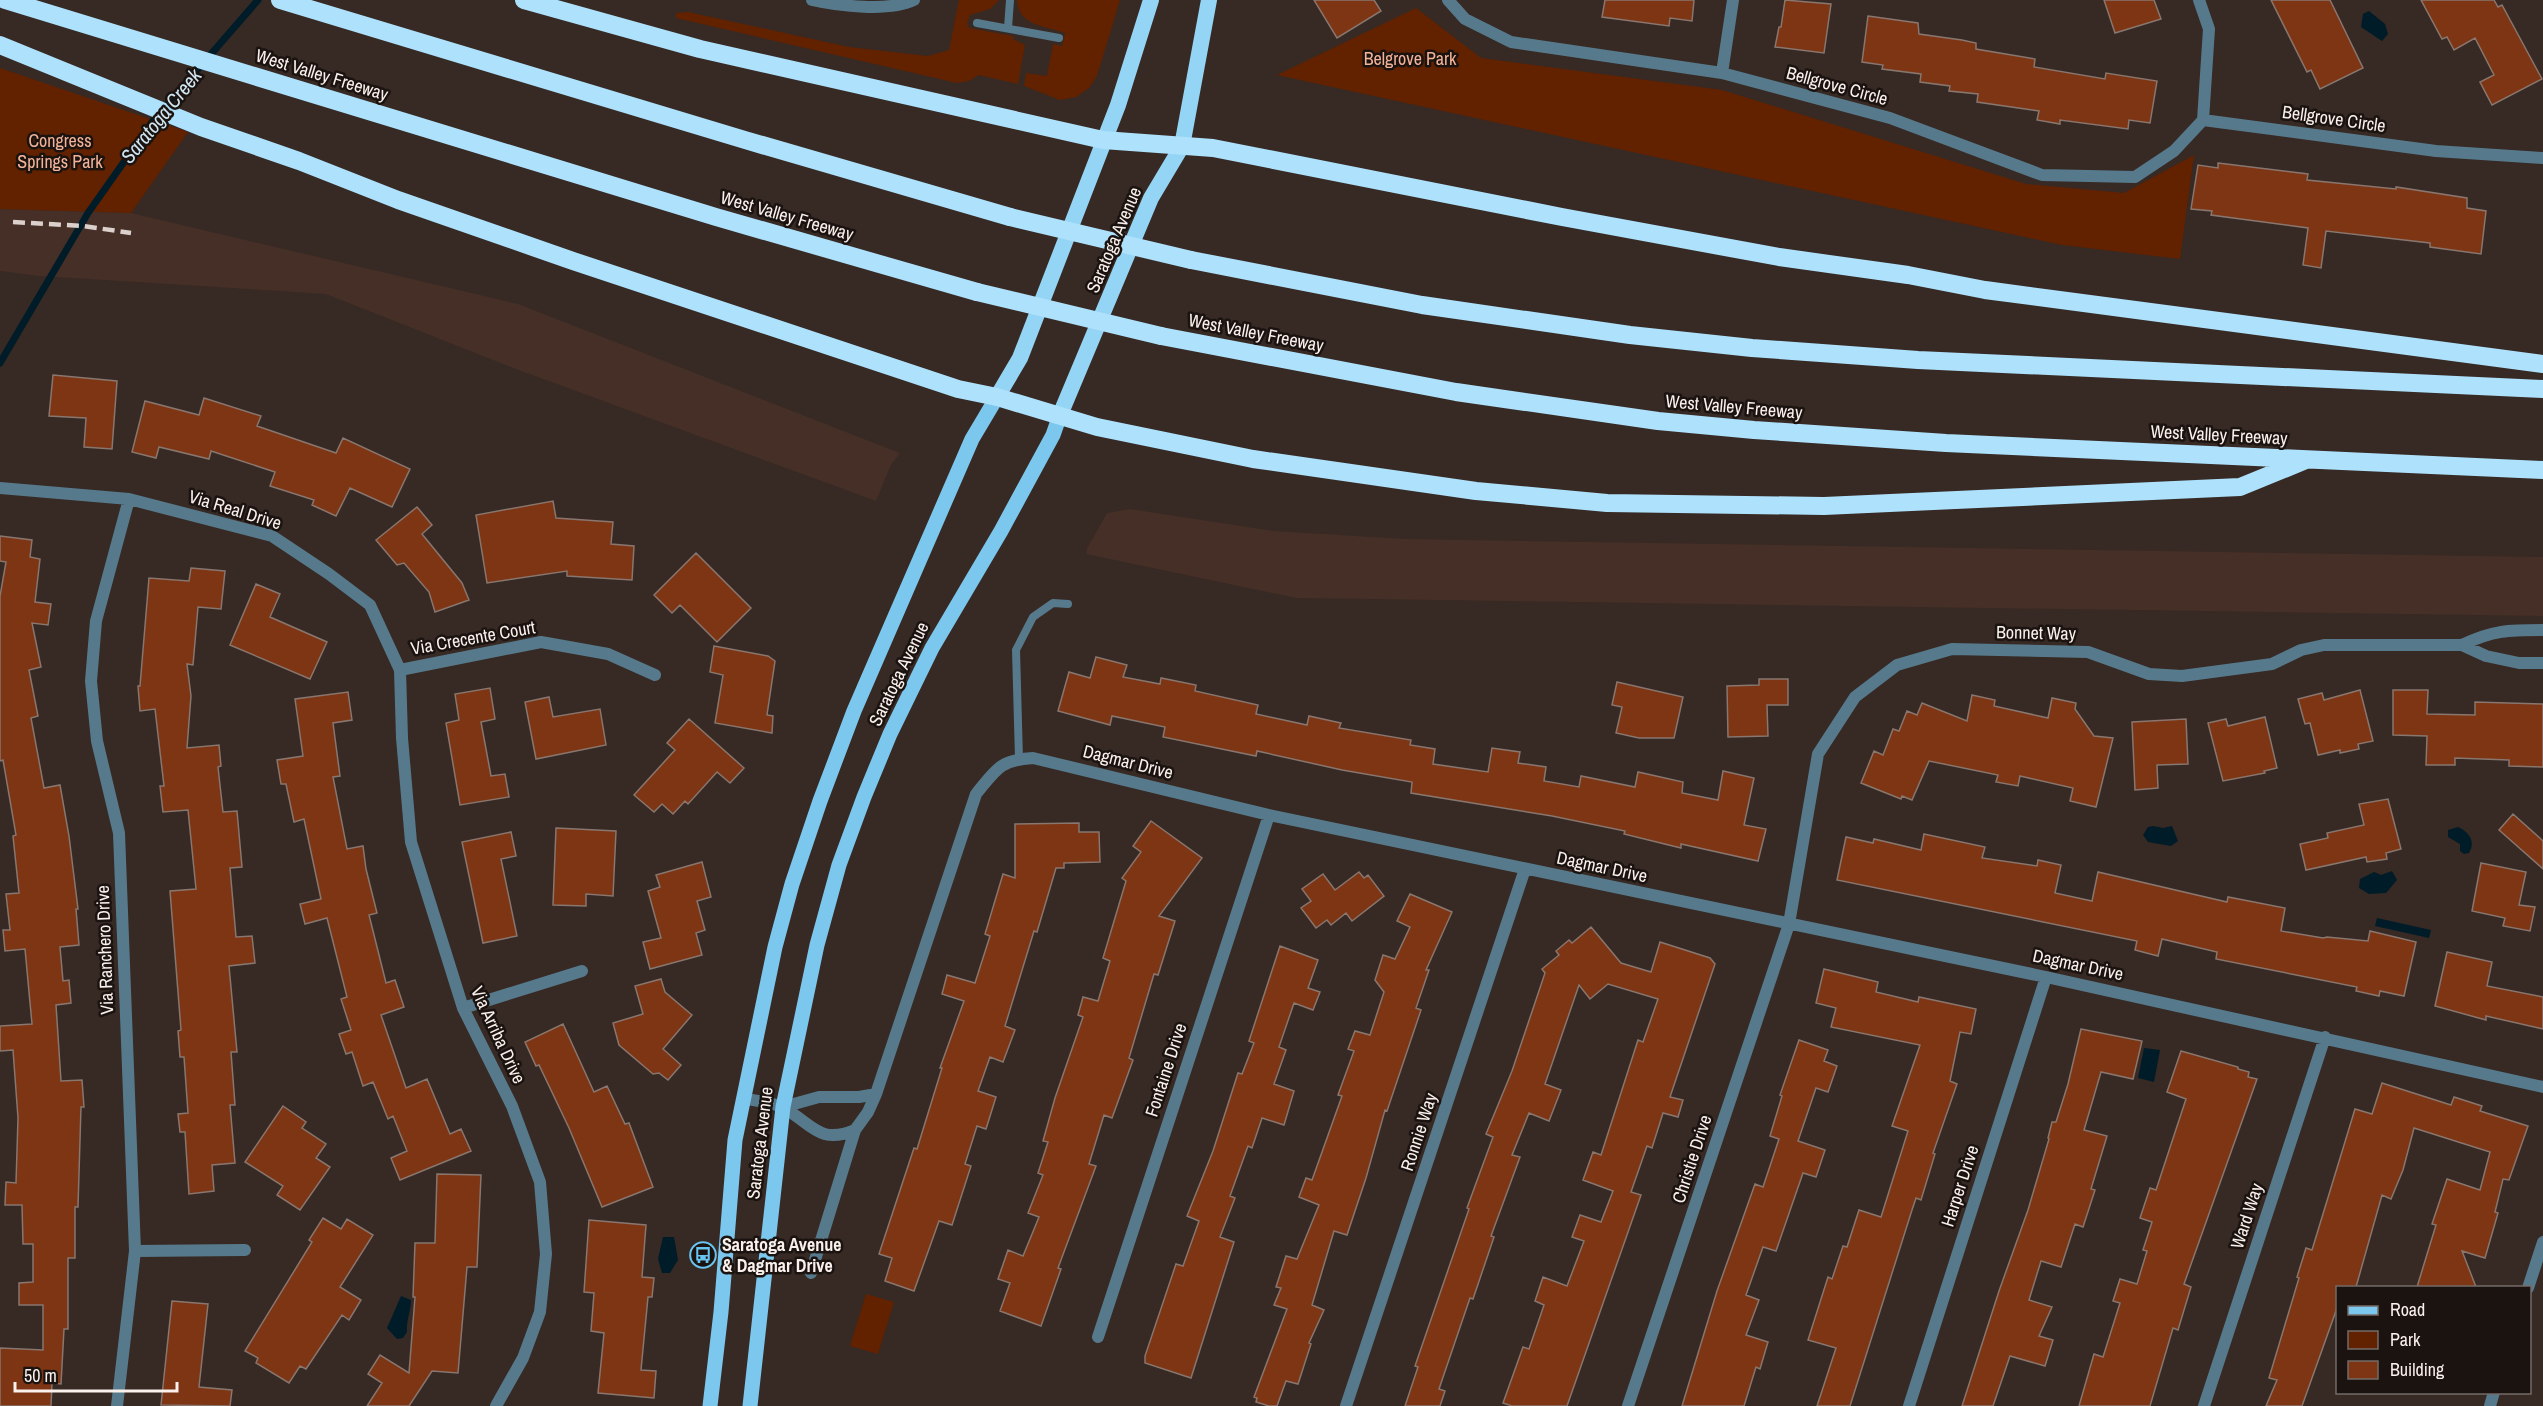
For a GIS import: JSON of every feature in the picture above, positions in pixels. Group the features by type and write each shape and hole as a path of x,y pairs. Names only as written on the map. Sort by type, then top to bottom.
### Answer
{"highway":[{"name":"West Valley Freeway","path":"5,0 716,217 977,292 1161,336 1456,392 1658,421 1842,437 2543,470"},
{"path":"280,0 1010,217 1191,260 1433,306 1630,335 1752,348 1929,361 2543,389"},
{"path":"524,0 700,49 1103,140 1213,148 1642,232 1779,257 1908,275 1985,290 2543,364"},
{"name":"Saratoga Avenue","path":"997,397 1020,357 1118,105 1151,0"},
{"name":"Saratoga Avenue","path":"1060,415 1151,198 1182,146 1209,0"},
{"path":"0,45 201,127 584,264 962,390 997,397 1097,427 1333,472 1476,491 1607,503 1824,506 2240,487 2306,460"}],"main road":[{"name":"Saratoga Avenue","path":"710,1406 721,1312 735,1140 775,947 792,884 854,711 972,439 997,397"},
{"name":"Saratoga Avenue","path":"750,1406 783,1107 822,926 839,865 890,734 932,648 1001,531 1053,435 1060,415"}],"street":[{"path":"812,0 834,5 903,6 914,0"},
{"name":"Bellgrove Circle","path":"1448,0 1465,20 1511,42 1722,73 1890,118 2042,175 2135,177 2174,151 2203,120 2460,154 2543,158"},
{"path":"1722,73 1733,0"},
{"path":"2199,0 2209,29 2203,120"},
{"name":"Via Real Drive","path":"0,488 129,499 272,536 370,605 400,670"},
{"name":"Via Ranchero Drive","path":"117,1406 135,1251 118,833 97,741 91,681 96,621 129,499"},
{"name":"Bonnet Way","path":"2462,645 2485,634 2512,630 2543,630"},
{"name":"Via Crecente Court","path":"400,670 541,642 608,654 655,675"},
{"name":"Bonnet Way","path":"1789,924 1818,754 1855,697 1897,665 1952,649 2088,652 2149,674 2182,676 2272,664 2301,650 2324,645 2462,645 2486,656 2519,663 2543,663"},
{"name":"Via Arriba Drive","path":"400,670 402,738 411,842 463,1008 512,1106 540,1182 546,1254 540,1312 523,1358 496,1406"},
{"name":"Dagmar Drive","path":"1019,759 1033,758 1269,815 2046,977 2543,1087"},
{"path":"811,1273 855,1130 868,1112 876,1094 976,794 1000,765 1019,759"},
{"name":"Fontaine Drive","path":"1098,1337 1269,815"},
{"name":"Ronnie Way","path":"1347,1406 1525,869"},
{"name":"Christie Drive","path":"1628,1406 1789,924"},
{"path":"463,1008 582,971"},
{"name":"Harper Drive","path":"1909,1406 2046,977"},
{"name":"Ward Way","path":"2204,1406 2325,1037"},
{"path":"783,1107 819,1097 859,1097 876,1094"},
{"path":"743,1098 783,1107 812,1130 829,1137 855,1130"},
{"path":"2528,1286 2543,1242"},
{"path":"135,1251 245,1250"}],"lane":[{"path":"1008,28 1010,0"},
{"path":"977,23 1059,38"},
{"path":"1019,759 1016,650 1033,617 1053,603 1068,604"}],"shaded area":[{"path":"0,209 131,213 518,304 900,453 891,465 876,501 516,369 326,294 39,276 0,271"},
{"path":"1130,509 1274,531 1405,539 2543,557 2543,616 1296,598 1086,554 1087,548 1107,513"}],"green space":[{"path":"959,0 999,0 990,9 970,15 967,24 969,28 1013,36 1013,39 1025,45 1018,84 979,75 969,81 957,83 676,18 676,13 688,12 849,47 928,56 949,50"},
{"path":"1017,0 1120,0 1097,76 1089,88 1076,97 1060,100 1024,86 1026,73 1047,76 1053,44 1062,46 1065,33 1028,20 1022,15"},
{"name":"Belgrove Park","path":"1416,8 1481,58 1722,90 2026,184 2124,193 2194,155 2180,259 2062,245 1277,75"},
{"name":"Congress Springs Park","path":"0,68 188,132 131,213 0,209"},
{"path":"866,1294 894,1302 878,1354 850,1346"}],"water":[{"path":"2369,11 2385,24 2388,34 2382,41 2361,27 2363,14"},
{"path":"2172,826 2178,841 2171,846 2148,842 2143,835 2148,827 2163,828"},
{"path":"2458,827 2470,837 2472,845 2469,853 2464,854 2460,851 2460,844 2448,837 2448,830"},
{"path":"2392,871 2397,880 2386,893 2369,894 2359,888 2360,879 2374,872 2381,875"},
{"path":"2377,918 2431,930 2429,938 2375,926"},
{"path":"2144,1048 2160,1050 2154,1082 2138,1078"},
{"path":"663,1237 674,1237 678,1260 670,1273 662,1273 658,1259"},
{"path":"401,1296 411,1300 411,1304 407,1332 403,1338 397,1339 387,1328"}],"building":[{"path":"1314,0 1374,0 1381,11 1337,38"},
{"path":"1605,0 1694,0 1692,21 1670,18 1669,26 1602,17"},
{"path":"1785,0 1831,4 1824,53 1775,47"},
{"path":"2104,0 2154,0 2161,19 2115,33"},
{"path":"2271,0 2330,0 2363,68 2320,89 2311,70 2307,72"},
{"path":"2421,0 2494,0 2498,7 2502,5 2542,79 2492,105 2480,82 2494,75 2475,38 2454,50 2447,37 2442,39"},
{"path":"1868,16 1918,23 1919,34 1976,43 1976,49 2035,59 2034,67 2105,79 2106,73 2157,81 2150,123 2129,120 2128,129 2060,120 2060,124 2037,120 2039,111 1977,102 1978,94 1949,91 1950,86 1920,82 1921,74 1882,69 1883,65 1862,62"},
{"path":"2218,163 2308,174 2307,180 2396,189 2396,187 2467,198 2467,208 2486,211 2481,254 2430,247 2430,243 2326,231 2321,268 2303,265 2308,228 2211,215 2212,211 2191,209 2198,165 2218,168"},
{"path":"53,375 117,381 112,449 84,447 86,418 49,416"},
{"path":"204,398 261,416 257,426 336,453 343,438 410,469 392,507 350,488 336,516 312,505 314,500 270,486 275,472 211,451 209,459 159,447 156,458 132,452 145,401 199,415"},
{"path":"553,501 556,518 613,522 611,544 634,546 632,580 567,576 567,571 487,583 476,515"},
{"path":"417,507 432,525 422,534 462,583 469,600 435,612 429,592 404,563 397,565 376,540"},
{"path":"0,536 32,540 30,557 40,559 35,602 51,604 48,625 32,623 41,667 29,670 38,716 31,718 44,788 60,785 78,909 76,909 79,945 60,947 63,981 69,980 71,1003 56,1005 61,1081 82,1080 84,1107 81,1107 78,1207 75,1207 75,1258 68,1258 68,1329 64,1329 61,1384 52,1383 51,1406 0,1406 0,1348 43,1350 43,1305 19,1305 19,1283 33,1282 33,1244 23,1244 22,1205 5,1205 6,1182 16,1183 18,1118 13,1050 0,1051 0,1026 32,1024 25,949 5,951 3,930 10,930 6,894 19,893 13,836 16,835 3,760 0,761 0,596 6,562 0,561"},
{"path":"696,553 751,608 717,642 680,605 672,613 654,595"},
{"path":"191,568 225,571 221,609 198,607 193,665 187,664 191,696 187,748 219,745 221,766 218,767 223,812 237,811 242,867 230,868 236,937 252,936 255,963 229,966 237,1052 231,1052 235,1105 230,1105 235,1163 212,1165 214,1191 189,1194 185,1132 180,1132 178,1114 188,1113 184,1057 180,1057 178,1031 181,1030 170,891 196,889 188,810 163,812 160,786 164,786 155,709 140,711 138,686 140,686 149,578 189,581"},
{"path":"256,584 280,594 270,617 327,642 310,679 230,645"},
{"path":"714,646 768,656 775,661 767,715 773,716 772,733 715,723 723,675 710,672"},
{"path":"1096,657 1127,665 1123,677 1160,684 1161,678 1196,685 1195,691 1258,705 1256,714 1307,725 1309,716 1341,723 1339,728 1411,740 1410,745 1435,749 1433,764 1488,772 1492,748 1520,752 1518,763 1546,767 1544,781 1579,787 1581,776 1635,787 1638,772 1683,782 1682,793 1718,800 1723,771 1754,778 1744,825 1766,829 1758,861 1681,844 1681,848 1624,834 1625,831 1552,816 1411,793 1412,782 1342,770 1257,751 1256,756 1163,737 1165,727 1112,716 1110,725 1058,711 1069,672 1090,678"},
{"path":"1759,679 1788,679 1788,705 1767,705 1768,736 1728,737 1727,686 1759,685"},
{"path":"1617,682 1683,697 1674,738 1639,738 1616,733 1622,707 1612,705"},
{"path":"490,688 495,719 481,722 491,776 505,774 509,797 460,805 446,723 459,720 455,694"},
{"path":"2360,690 2373,741 2358,744 2359,749 2318,755 2310,723 2305,724 2298,699 2322,693 2324,700"},
{"path":"2393,690 2428,690 2427,714 2475,715 2475,702 2543,704 2543,767 2509,766 2509,760 2455,758 2455,765 2426,765 2427,736 2393,735"},
{"path":"348,692 352,720 333,723 340,776 333,777 347,849 363,846 377,913 369,915 386,983 395,980 404,1007 381,1015 406,1088 427,1079 450,1134 461,1129 471,1151 400,1180 391,1158 407,1151 393,1116 388,1119 373,1082 363,1086 352,1052 346,1054 339,1034 351,1030 341,999 347,997 327,918 305,924 300,904 321,899 304,819 294,822 286,784 281,784 277,760 303,756 295,699"},
{"path":"1972,695 1995,700 1994,706 2048,718 2052,698 2076,703 2075,709 2094,736 2113,738 2096,807 2070,801 2073,788 2020,776 2018,786 1996,782 1998,775 1929,761 1912,800 1902,796 1901,799 1861,783 1874,751 1883,755 1893,729 1899,731 1907,711 1917,715 1922,703 1967,721"},
{"path":"549,697 553,717 600,709 606,745 536,759 525,702"},
{"path":"2265,717 2277,768 2264,771 2265,773 2223,781 2208,723 2226,719 2228,726"},
{"path":"689,719 744,768 730,783 717,772 688,804 685,801 673,814 662,804 654,812 634,795 675,750 667,743"},
{"path":"2186,719 2188,764 2157,765 2158,788 2135,790 2132,722"},
{"path":"2388,799 2401,849 2386,853 2387,859 2367,862 2366,857 2306,870 2300,844 2328,838 2327,833 2364,825 2359,804"},
{"path":"2513,814 2543,841 2543,869 2499,830"},
{"path":"1151,821 1202,858 1159,916 1175,921 1158,975 1154,974 1129,1058 1133,1060 1112,1118 1104,1115 1089,1164 1096,1166 1058,1268 1061,1269 1041,1326 1000,1311 1010,1283 998,1279 1008,1250 1023,1256 1039,1217 1028,1213 1043,1175 1038,1173 1048,1142 1043,1141 1083,1017 1078,1015 1083,997 1098,1001 1110,961 1103,958 1126,881 1122,878 1141,852 1133,846"},
{"path":"1079,823 1079,832 1099,832 1100,862 1064,863 1064,868 1056,868 1005,1026 1015,1030 1003,1062 990,1057 978,1091 996,1097 986,1129 977,1126 965,1164 971,1166 952,1225 939,1221 914,1291 885,1281 892,1258 879,1254 914,1148 917,1149 942,1068 940,1068 964,1001 942,994 947,975 975,983 990,936 985,934 1003,874 1015,878 1015,824"},
{"path":"556,828 616,831 613,896 586,894 586,906 553,905"},
{"path":"511,832 516,856 501,859 517,936 483,943 462,842"},
{"path":"1924,834 1985,847 1982,858 2037,866 2038,860 2061,865 2055,893 2092,901 2098,872 2227,902 2228,897 2285,908 2281,931 2323,938 2368,941 2370,931 2416,942 2404,996 2380,991 2379,996 2356,991 2357,987 2216,959 2217,952 2162,939 2158,956 2135,950 2137,941 1837,880 1846,837 1873,843 1874,839 1921,850"},
{"path":"702,862 711,897 697,901 705,930 696,933 702,955 650,969 643,942 661,938 648,891 660,887 656,875"},
{"path":"2481,863 2526,872 2519,905 2535,907 2530,931 2503,926 2505,918 2472,911"},
{"path":"1359,872 1364,878 1368,875 1384,896 1352,921 1346,913 1331,925 1327,920 1316,928 1301,908 1311,901 1302,889 1323,874 1335,890"},
{"path":"1410,894 1452,912 1426,970 1429,970 1416,1008 1421,1010 1387,1111 1385,1110 1347,1235 1334,1231 1312,1305 1324,1310 1309,1343 1311,1344 1298,1384 1286,1381 1277,1406 1269,1406 1256,1402 1257,1398 1254,1397 1287,1309 1274,1305 1281,1288 1276,1287 1286,1256 1297,1259 1319,1205 1299,1197 1306,1178 1312,1180 1342,1096 1338,1095 1354,1051 1348,1049 1355,1031 1370,1035 1384,992 1375,980 1383,955 1395,959 1410,927 1397,921"},
{"path":"1591,927 1621,963 1651,972 1660,942 1710,958 1715,964 1670,1097 1683,1100 1678,1117 1663,1113 1652,1148 1647,1146 1631,1192 1641,1195 1567,1406 1512,1406 1503,1403 1523,1347 1529,1349 1544,1305 1535,1301 1543,1277 1567,1286 1584,1241 1572,1237 1580,1215 1601,1222 1613,1191 1583,1180 1593,1152 1601,1155 1638,1040 1643,1042 1658,999 1608,984 1590,999 1579,985 1545,1084 1561,1090 1549,1121 1529,1113 1512,1155 1520,1157 1491,1236 1494,1237 1473,1299 1470,1298 1439,1389 1445,1391 1440,1406 1405,1406 1418,1367 1415,1366 1493,1137 1486,1134 1512,1071 1545,973 1542,969 1559,955 1556,951 1569,940 1572,943"},
{"path":"1280,946 1318,960 1308,988 1320,992 1313,1010 1294,1003 1279,1047 1286,1050 1274,1084 1294,1091 1284,1125 1262,1118 1252,1148 1248,1146 1230,1196 1235,1198 1220,1237 1234,1242 1191,1378 1145,1363 1145,1356 1176,1264 1183,1266 1199,1221 1187,1216 1213,1151 1238,1073 1242,1074 1254,1043 1249,1041"},
{"path":"2447,952 2492,962 2487,986 2543,997 2543,1029 2486,1016 2486,1020 2435,1006"},
{"path":"1824,969 1878,982 1876,992 1918,1002 1919,997 1976,1009 1971,1034 1960,1032 1950,1081 1957,1084 1933,1153 1935,1154 1921,1200 1916,1198 1912,1210 1850,1406 1817,1406 1836,1348 1808,1340 1828,1277 1832,1279 1843,1246 1847,1247 1859,1210 1881,1217 1908,1131 1892,1126 1920,1045 1831,1027 1836,1008 1816,1003"},
{"path":"661,979 665,992 692,1015 663,1049 681,1065 668,1080 659,1073 653,1074 619,1045 613,1023 643,1014 635,986"},
{"path":"563,1024 594,1092 607,1086 625,1124 629,1123 653,1187 602,1207 569,1128 539,1065 536,1066 525,1042"},
{"path":"2081,1029 2142,1041 2133,1079 2101,1072 2084,1130 2107,1136 2091,1189 2095,1190 2083,1227 2075,1224 2061,1267 2041,1261 2029,1300 2052,1307 2039,1336 2053,1340 2045,1366 2010,1356 1993,1406 1962,1406 2028,1210 2052,1122 2056,1122 2068,1084"},
{"path":"1799,1040 1828,1050 1824,1061 1837,1066 1828,1092 1816,1088 1798,1141 1825,1150 1816,1177 1803,1173 1776,1251 1763,1247 1746,1295 1759,1300 1746,1335 1768,1342 1760,1369 1756,1367 1744,1406 1682,1406 1717,1291 1755,1184 1763,1187 1779,1139 1770,1136 1782,1096 1780,1095"},
{"path":"2181,1051 2238,1067 2238,1069 2249,1072 2248,1077 2257,1079 2184,1284 2191,1287 2178,1330 2173,1328 2150,1406 2079,1406 2094,1354 2103,1357 2120,1303 2113,1301 2120,1279 2137,1284 2147,1251 2143,1250 2152,1222 2140,1218 2150,1188 2156,1190 2186,1099 2167,1092"},
{"path":"2382,1083 2451,1105 2454,1097 2482,1106 2480,1111 2528,1126 2509,1180 2503,1179 2495,1212 2498,1213 2485,1258 2462,1251 2476,1286 2417,1286 2436,1225 2432,1224 2447,1179 2480,1190 2490,1152 2414,1128 2403,1170 2391,1199 2382,1195 2356,1286 2336,1286 2336,1311 2302,1406 2266,1406 2277,1380 2269,1378 2299,1278 2297,1277 2306,1248 2312,1250 2355,1109 2372,1114"},
{"path":"283,1106 306,1122 302,1128 326,1144 316,1158 330,1167 300,1210 277,1195 283,1186 245,1162"},
{"path":"437,1174 481,1175 477,1267 467,1267 458,1373 432,1371 409,1406 367,1406 382,1383 368,1374 380,1355 409,1373 415,1297 413,1297 415,1243 435,1243"},
{"path":"323,1218 341,1229 347,1219 373,1235 340,1287 361,1300 349,1320 342,1315 306,1369 300,1366 289,1383 256,1363 258,1358 245,1351 312,1242 309,1240"},
{"path":"589,1220 646,1225 642,1277 654,1278 652,1297 648,1297 641,1370 656,1371 654,1398 598,1393 604,1333 591,1331 594,1293 584,1292"},
{"path":"172,1301 208,1304 199,1387 232,1390 230,1406 161,1405"}],"waterway":[{"name":"Saratoga Creek","path":"0,363 88,213 152,122 258,0"}],"railway":[{"path":"13,222 83,226 131,233"}],"place":[{"name":"Saratoga Avenue & Dagmar Drive","path":"703,1255"}]}
